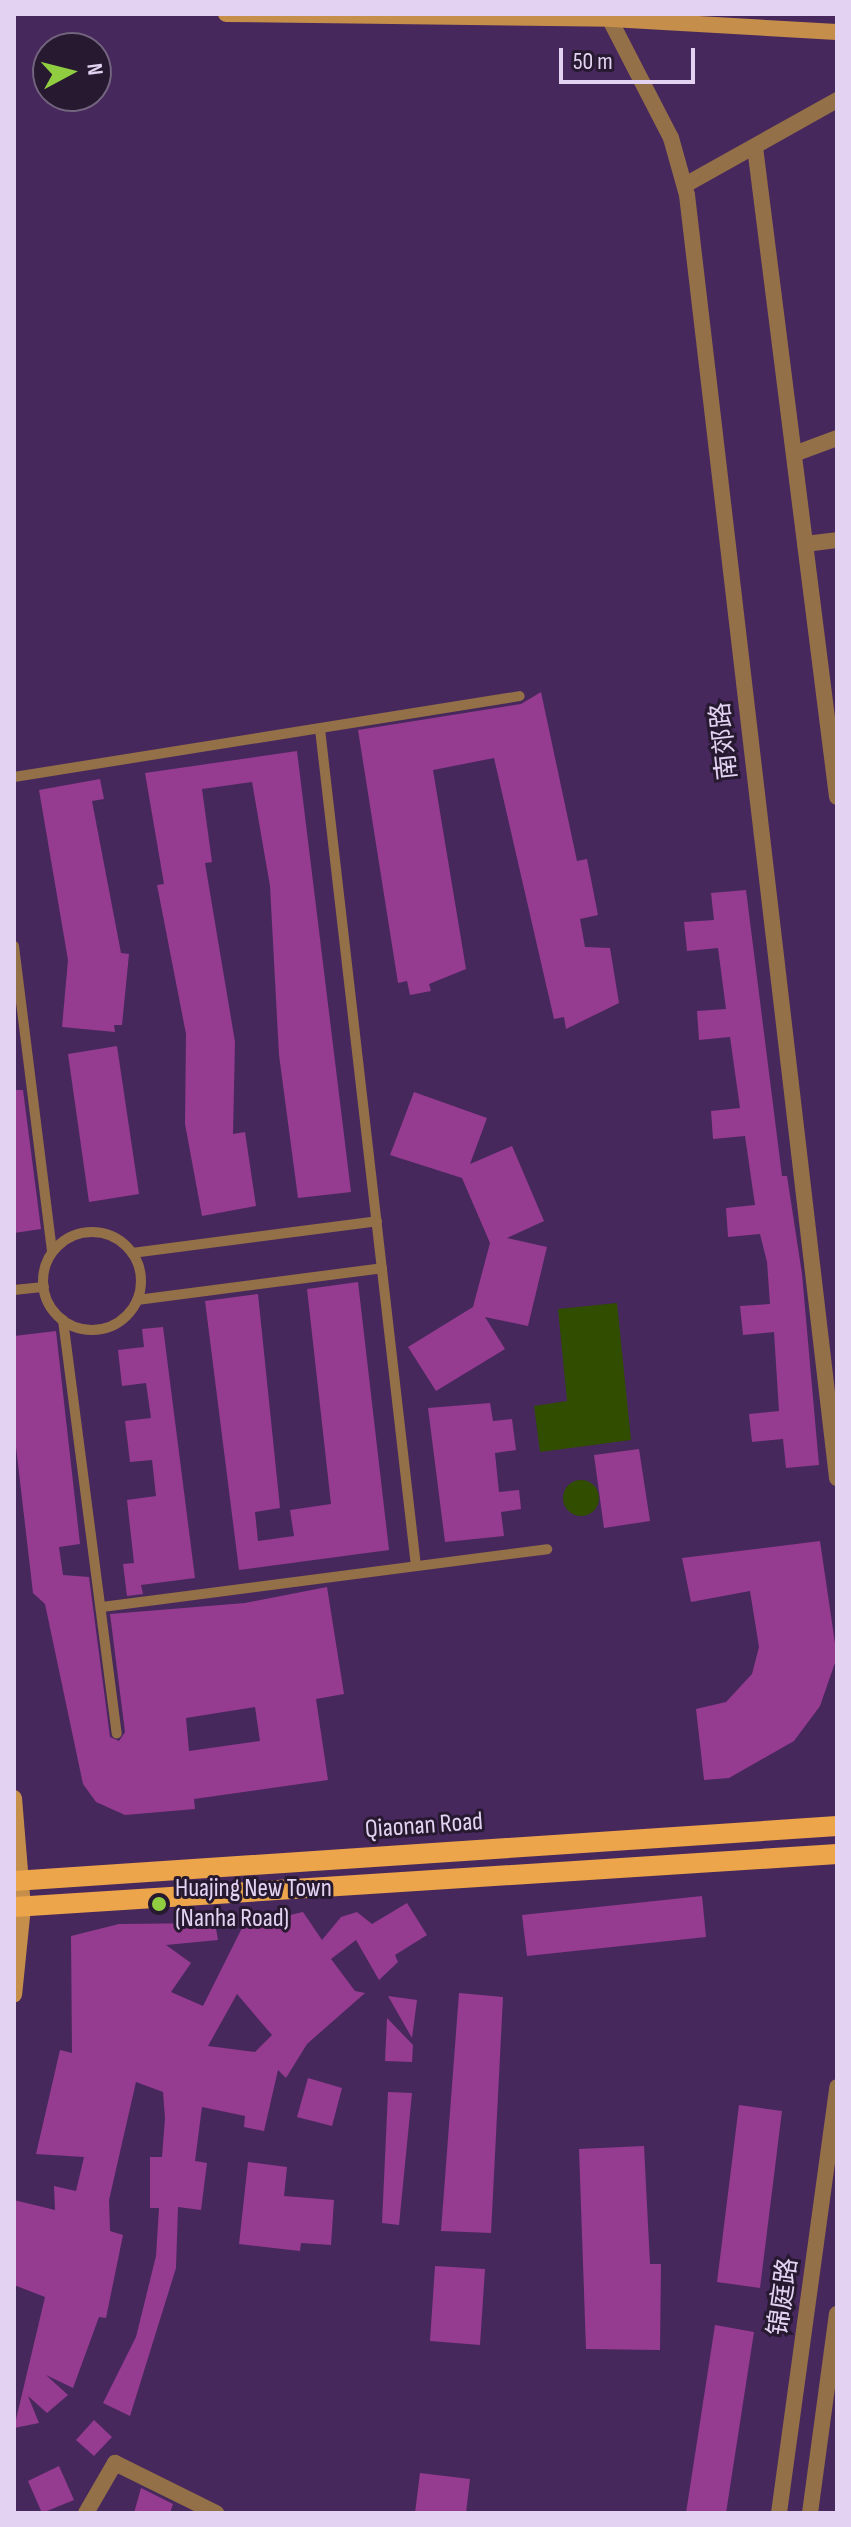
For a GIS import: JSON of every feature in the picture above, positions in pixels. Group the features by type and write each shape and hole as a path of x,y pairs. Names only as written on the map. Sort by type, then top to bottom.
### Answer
{"main road":[{"name":"Qiaonan Road","path":"18,1880 837,1826"},
{"path":"19,1907 837,1854"}],"street":[{"path":"226,14 609,16 837,32"},
{"name":"南郊路","path":"609,16 671,138 685,185 837,1478"},
{"path":"685,185 837,100"},
{"path":"755,147 837,797"},
{"path":"794,454 837,438"},
{"path":"805,544 837,540"},
{"path":"14,1798 19,1907 14,1995"},
{"name":"锦庭路","path":"779,2513 837,2087"},
{"path":"810,2513 837,2314"},
{"path":"86,2513 115,2463 210,2510"}],"lane":[{"path":"14,777 520,696"},
{"path":"320,729 416,1566"},
{"path":"14,946 52,1251 44,1287 63,1320 117,1733"},
{"path":"52,1251 69,1236 94,1232 132,1253 377,1221"},
{"path":"132,1253 141,1280 137,1300"},
{"path":"63,1320 101,1330 137,1300 382,1268"},
{"path":"14,1290 44,1287"},
{"path":"102,1607 547,1549"}],"green space":[{"path":"617,1303 631,1440 540,1452 534,1406 567,1401 558,1309"},
{"path":"581,1480 594,1485 599,1498 594,1511 581,1516 568,1511 563,1498 568,1485"}],"building":[{"path":"541,692 577,861 587,859 598,915 580,919 585,947 610,948 619,1003 566,1029 564,1017 554,1019 494,758 433,770 466,969 429,984 431,991 410,995 407,981 398,983 358,730 521,704"},
{"path":"297,751 351,1192 298,1198 279,1055 270,886 252,782 202,789 212,862 205,863 235,1042 233,1134 245,1132 256,1206 202,1216 185,1124 186,1034 157,885 164,884 145,773"},
{"path":"100,779 104,799 92,801 121,953 129,954 122,1025 114,1025 115,1032 62,1027 68,960 39,790"},
{"path":"746,890 782,1176 787,1176 802,1274 819,1465 786,1468 783,1439 752,1442 749,1414 779,1411 774,1332 743,1335 740,1306 770,1304 767,1262 760,1234 728,1237 726,1208 755,1205 745,1136 713,1139 711,1111 740,1108 730,1037 699,1040 697,1011 726,1009 718,948 687,951 684,922 714,920 711,893"},
{"path":"117,1046 139,1194 89,1202 68,1054"},
{"path":"14,1090 23,1090 41,1229 14,1233"},
{"path":"414,1092 487,1118 470,1164 512,1146 544,1221 507,1238 547,1247 528,1326 485,1317 505,1349 436,1391 408,1347 473,1307 490,1243 462,1178 390,1155"},
{"path":"358,1282 389,1550 239,1570 205,1301 258,1294 280,1508 255,1512 258,1541 294,1536 290,1510 331,1504 307,1289"},
{"path":"163,1327 195,1578 141,1585 143,1594 127,1596 123,1564 134,1563 127,1500 156,1496 152,1460 130,1462 125,1421 151,1418 146,1383 122,1386 118,1350 144,1347 142,1329"},
{"path":"56,1331 80,1544 59,1547 63,1575 89,1577 110,1737 119,1741 125,1732 110,1614 245,1603 327,1587 344,1694 316,1699 328,1780 194,1799 195,1809 125,1815 96,1802 83,1784 45,1604 33,1593 14,1430 14,1336","holes":["255,1707 260,1741 189,1751 186,1718"]},
{"path":"490,1403 493,1421 512,1419 516,1450 495,1453 499,1492 519,1490 521,1509 501,1512 504,1536 445,1542 428,1408"},
{"path":"639,1449 650,1521 604,1528 594,1455"},
{"path":"820,1541 837,1657 820,1706 794,1741 729,1778 704,1780 696,1709 726,1702 752,1674 759,1647 750,1591 691,1602 682,1558"},
{"path":"702,1896 706,1937 527,1956 522,1915"},
{"path":"407,1903 427,1935 395,1955 398,1962 379,1980 356,1940 331,1959 355,1991 365,1993 307,2044 286,2078 278,2070 264,2131 244,2127 245,2116 202,2107 195,2161 207,2163 201,2210 178,2207 176,2268 130,2416 103,2403 136,2337 156,2256 159,2208 150,2208 150,2157 162,2157 165,2118 163,2092 136,2082 109,2200 110,2231 123,2235 106,2318 99,2317 73,2388 46,2375 68,2395 47,2413 28,2396 39,2423 14,2428 45,2297 14,2285 14,2200 55,2210 54,2186 76,2191 84,2157 36,2154 60,2050 72,2053 71,1936 119,1924 215,1923 218,1940 166,1945 191,1963 171,1992 203,2006 243,1926 303,1912 322,1940 341,1917 357,1912 372,1924","holes":["237,1994 272,2035 255,2052 208,2046"]},
{"path":"459,1993 503,1997 491,2233 441,2231"},
{"path":"388,1996 417,2000 412,2038"},
{"path":"387,2018 413,2045 412,2062 385,2061"},
{"path":"308,2078 342,2088 332,2126 297,2117"},
{"path":"388,2092 412,2093 399,2225 382,2223"},
{"path":"739,2105 782,2111 760,2288 717,2282"},
{"path":"644,2146 650,2264 661,2264 660,2350 586,2349 579,2149"},
{"path":"248,2162 287,2167 284,2196 334,2200 331,2245 301,2243 300,2251 239,2244"},
{"path":"435,2266 485,2269 480,2345 430,2341"},
{"path":"715,2325 754,2332 726,2513 686,2513"},
{"path":"94,2420 112,2437 94,2456 76,2440"},
{"path":"59,2466 74,2500 42,2513 28,2481"},
{"path":"420,2473 470,2479 466,2513 415,2513"},
{"path":"141,2488 173,2504 170,2513 134,2513"}],"place":[{"name":"Huajing New Town (Nanha Road)","path":"159,1904"}]}
